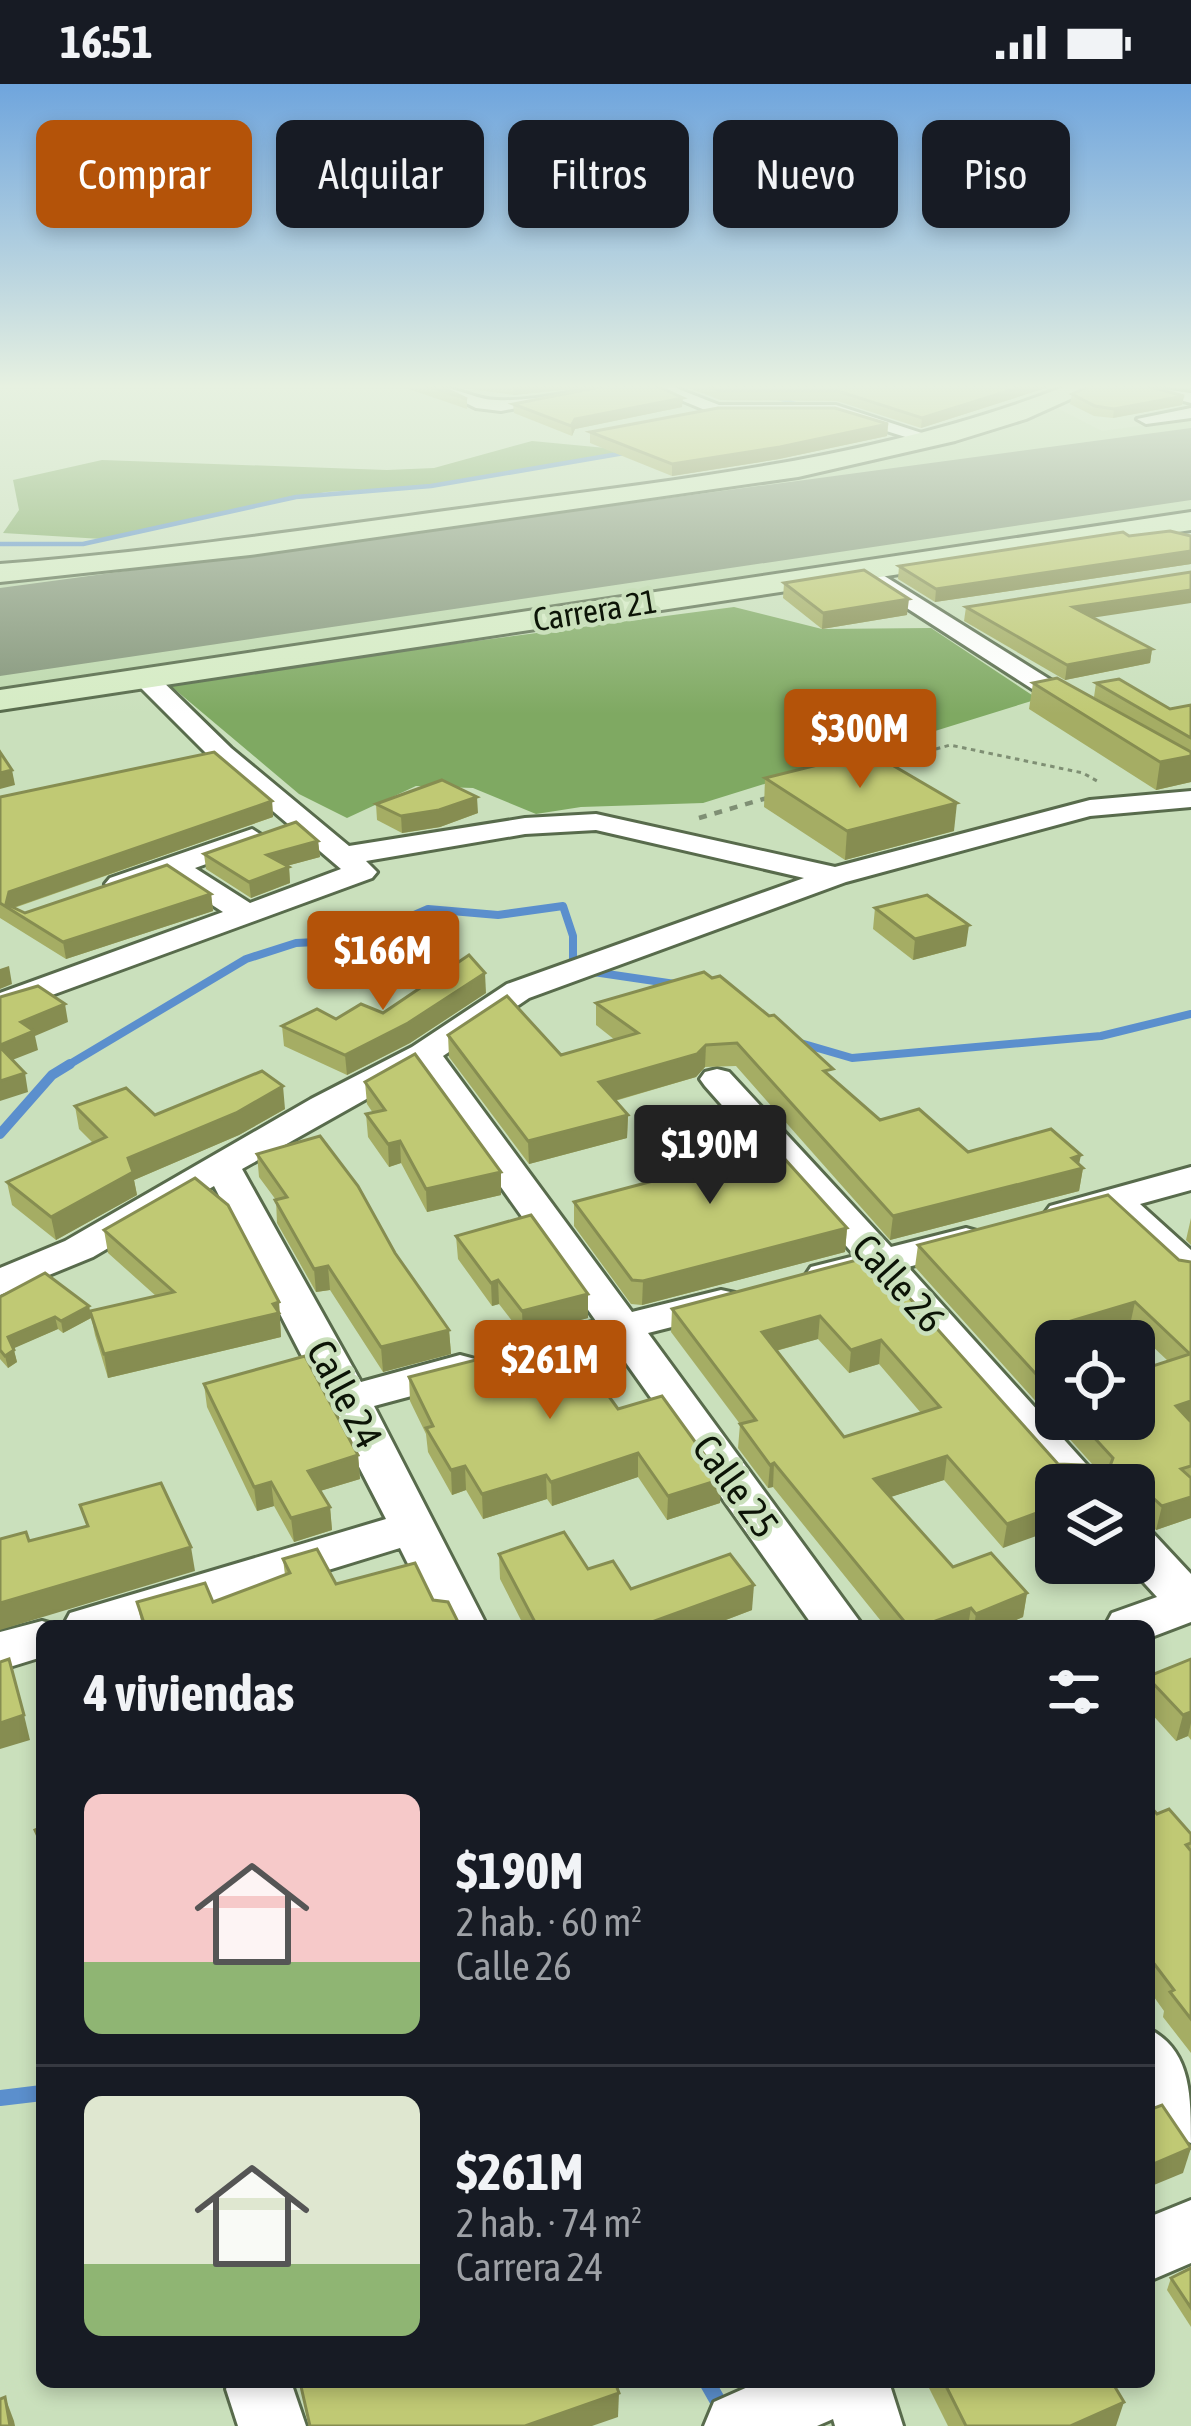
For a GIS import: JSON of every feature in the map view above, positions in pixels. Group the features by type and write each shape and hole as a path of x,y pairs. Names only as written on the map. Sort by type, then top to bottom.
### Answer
{"main road":[{"path":"0,573 611,495"},
{"name":"Carrera 21","path":"0,700 862,569 1181,528"}],"street":[{"path":"862,569 946,612 972,643 1096,719"},
{"path":"0,1004 362,872 302,821 211,756 146,679"},
{"path":"0,1283 79,1249 424,1054 518,991 836,876 1090,808 1191,799"},
{"path":"89,895 302,821"},
{"path":"343,856 525,826 596,822 836,876"},
{"path":"171,865 248,914"},
{"name":"Calle 25","path":"424,1054 835,1620"},
{"name":"Calle 26","path":"718,1078 1063,1464"},
{"name":"Calle 24","path":"221,1165 349,1399 460,1620"},
{"path":"793,1284 1191,1178"},
{"path":"1114,1201 1191,1271"},
{"path":"349,1399 750,1295"},
{"path":"110,1620 414,1527"},
{"path":"1146,1620 1191,1604 1155,1565"},
{"path":"0,1651 36,1641"},
{"path":"1155,2064 1191,2114"},
{"path":"1155,2246 1191,2231"},
{"path":"738,2426 824,2388"},
{"path":"857,2388 869,2426"}],"path":[{"path":"864,770 950,745 1083,773 1140,806"},
{"path":"650,832 778,795"}],"shaded area":[{"path":"677,495 1191,495 1191,515 0,692 0,583"}],"green space":[{"path":"16,495 310,495 102,539 3,533 19,510"},
{"path":"734,607 822,629 931,628 1038,699 703,803 581,807 536,814 473,788 416,786 347,818 299,794 166,682"}],"building":[{"path":"1170,531 1191,536 1191,551 936,589 899,566 1123,532 1129,536"},
{"path":"864,570 909,599 823,613 784,583"},
{"path":"1191,572 1191,590 1073,607 1152,649 1067,665 966,607"},
{"path":"1057,678 1191,756 1160,762 1033,683"},
{"path":"1119,679 1170,709 1191,705 1191,738 1096,683"},
{"path":"0,752 12,770 0,773"},
{"path":"214,752 272,801 9,892 6,904 25,913 167,865 211,894 63,942 0,903 0,797"},
{"path":"870,752 957,803 847,831 765,778"},
{"path":"442,780 477,797 401,816 376,804"},
{"path":"296,822 318,841 267,855 289,867 249,882 204,854"},
{"path":"927,895 969,925 915,939 875,908"},
{"path":"469,955 485,973 408,1023 345,1055 282,1026 317,1009 336,1019 361,1004 383,1013"},
{"path":"704,972 712,978 720,976 769,1016 774,1015 833,1069 824,1071 880,1120 919,1109 968,1152 1051,1129 1081,1155 1072,1158 1083,1168 893,1216 737,1043 706,1045 697,1054 599,1082 628,1115 528,1141 448,1035 507,996 561,1055 638,1033 596,1003"},
{"path":"38,986 65,1004 21,1022 34,1031 0,1045 0,997"},
{"path":"0,1047 25,1073 0,1081"},
{"path":"415,1054 501,1172 426,1189 400,1141 388,1144 366,1114 385,1110 365,1082"},
{"path":"262,1071 283,1086 236,1113 128,1158 133,1172 51,1217 7,1182 106,1137 75,1106 126,1088 155,1115"},
{"path":"747,1117 847,1228 632,1280 574,1202 706,1167 677,1136"},
{"path":"320,1136 358,1186 395,1253 449,1330 381,1347 328,1266 314,1269 275,1200 287,1197 257,1154"},
{"path":"195,1178 228,1205 279,1302 273,1304 279,1313 104,1354 90,1311 174,1292 104,1230"},
{"path":"1108,1195 1179,1260 1191,1262 1191,1401 1176,1406 1191,1422 1191,1466 1181,1469 1191,1478 1191,1497 1162,1506 1155,1500 1155,1464 1111,1464 1113,1458 1096,1440 1155,1440 1155,1365 1190,1354 1135,1302 1074,1320 1035,1320 1035,1373 918,1245"},
{"path":"531,1215 588,1294 522,1311 498,1280 491,1283 456,1236"},
{"path":"872,1256 1058,1464 1035,1464 1035,1514 1007,1524 947,1456 874,1479 953,1567 991,1553 1027,1593 976,1614 971,1608 938,1620 903,1620 774,1463 770,1465 740,1424 756,1420 672,1309","holes":["820,1316 851,1350 881,1340 940,1407 844,1437 762,1332"]},
{"path":"45,1273 89,1306 61,1321 55,1317 8,1337 14,1350 5,1356 0,1350 0,1297"},
{"path":"566,1337 618,1409 662,1396 722,1479 668,1496 638,1453 551,1482 546,1475 482,1494 465,1466 451,1470 426,1428 433,1426 409,1377"},
{"path":"305,1356 358,1455 308,1471 330,1507 291,1518 271,1482 254,1487 204,1384"},
{"path":"161,1483 191,1547 0,1603 0,1539 26,1532 29,1541 88,1526 80,1505"},
{"path":"564,1532 588,1569 613,1561 631,1589 730,1554 754,1585 657,1620 534,1620 499,1554"},
{"path":"317,1549 336,1584 415,1563 433,1600 448,1602 457,1620 143,1620 137,1602 205,1583 213,1602 290,1573 283,1559"},
{"path":"9,1659 24,1715 0,1723 0,1662"},
{"path":"1191,1659 1191,1712 1183,1715 1155,1685 1155,1674"},
{"path":"1169,1809 1191,1834 1191,1843 1186,1845 1191,1851 1191,2019 1170,1992 1174,1990 1155,1965 1155,1812"},
{"path":"1162,2105 1191,2148 1155,2163 1155,2108"},
{"path":"1191,2268 1191,2308 1171,2278"},
{"path":"301,2388 617,2388 619,2393 525,2426 310,2426"},
{"path":"947,2388 1116,2388 1124,2402 1070,2426 966,2426"},
{"path":"5,2397 10,2426 0,2426 0,2399"}],"waterway":[{"path":"0,544 83,544 317,495"},
{"path":"69,1065 246,959 296,943 357,940 428,909 498,915 563,906 573,936 573,969 675,984"},
{"path":"797,1042 852,1058 1101,1036 1191,1014"},
{"path":"0,1134 52,1075 69,1065"},
{"path":"65,1067 69,1065"},
{"path":"0,2098 36,2094"},
{"path":"710,2388 732,2426"}],"runway":[{"path":"0,632 969,495"}]}
